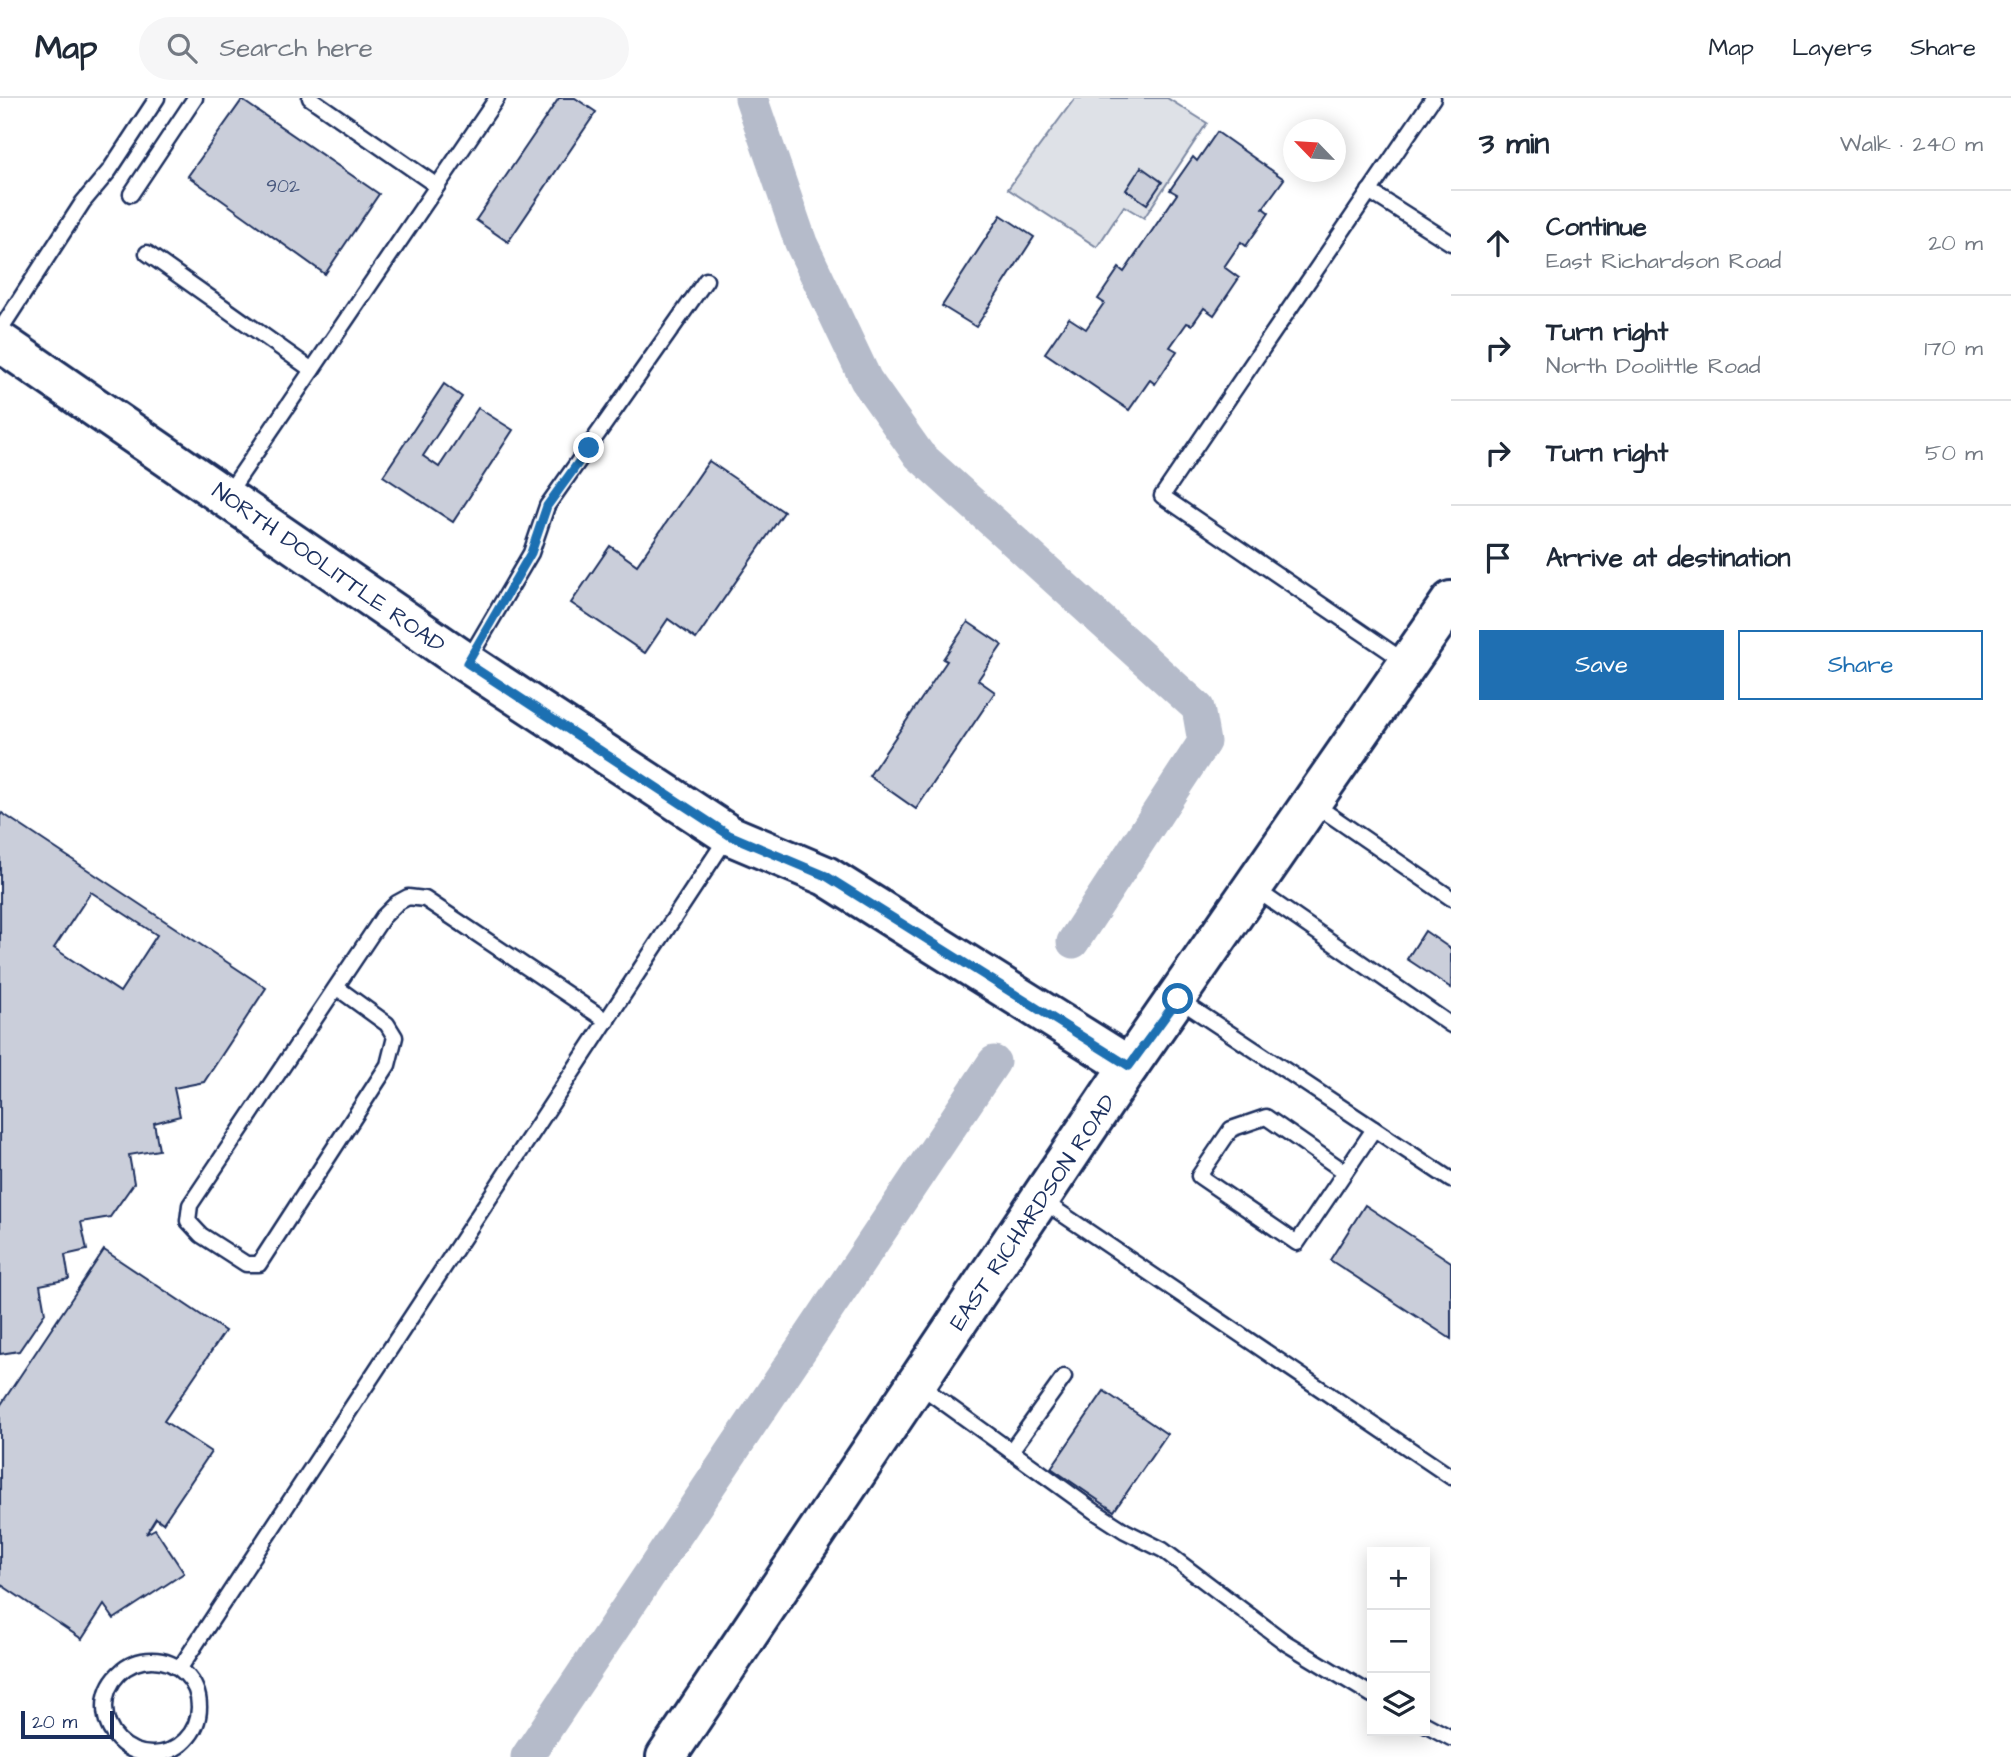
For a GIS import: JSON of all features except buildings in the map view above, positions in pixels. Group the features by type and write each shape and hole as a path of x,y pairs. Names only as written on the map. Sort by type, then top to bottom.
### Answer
{"main road":[{"name":"NORTH DOOLITTLE ROAD","path":"0,342 467,663 729,835 826,876 1129,1066"},
{"name":"EAST RICHARDSON ROAD","path":"666,1757 1129,1066 1178,999 1451,601"}],"lane":[{"path":"0,330 83,202 109,171 157,98"},
{"path":"131,194 195,98"},
{"path":"310,98 437,186"},
{"path":"226,496 495,98"},
{"path":"1408,663 1162,496 1433,98"},
{"path":"1369,191 1451,243"},
{"path":"146,253 312,370"},
{"path":"467,663 531,553 547,506 706,281"},
{"path":"1312,803 1451,898"},
{"path":"180,1668 729,835"},
{"path":"1254,889 1451,1025"},
{"path":"336,987 387,1024 395,1037 388,1065 258,1264 246,1264 201,1235 188,1221 190,1205 336,987 383,917 397,903 408,897 425,899 607,1021"},
{"path":"1178,999 1451,1180"},
{"path":"1345,1172 1266,1117 1231,1129 1199,1176 1297,1243 1345,1172 1374,1129"},
{"path":"1040,1199 1451,1477"},
{"path":"1011,1451 1064,1377"},
{"path":"916,1383 1094,1511 1125,1531 1163,1550 1286,1643 1367,1692"},
{"path":"142,1660 162,1660 180,1668 193,1683 200,1702 198,1721 188,1739 172,1751 152,1755 133,1751 116,1740 106,1723 104,1703 110,1684 123,1669 142,1660"},
{"path":"1430,1727 1451,1738"}],"shaded area":[{"path":"1075,98 1167,98 1207,123 1144,218 1124,206 1097,247 1008,189"}],"waterway":[{"path":"751,98 801,243 866,380 919,455 1198,708 1204,742 1073,942"},
{"path":"527,1757 994,1062"}],"route":[{"path":"589,448 547,506 531,553 467,663 729,835 826,876 1129,1066 1178,999"}]}
